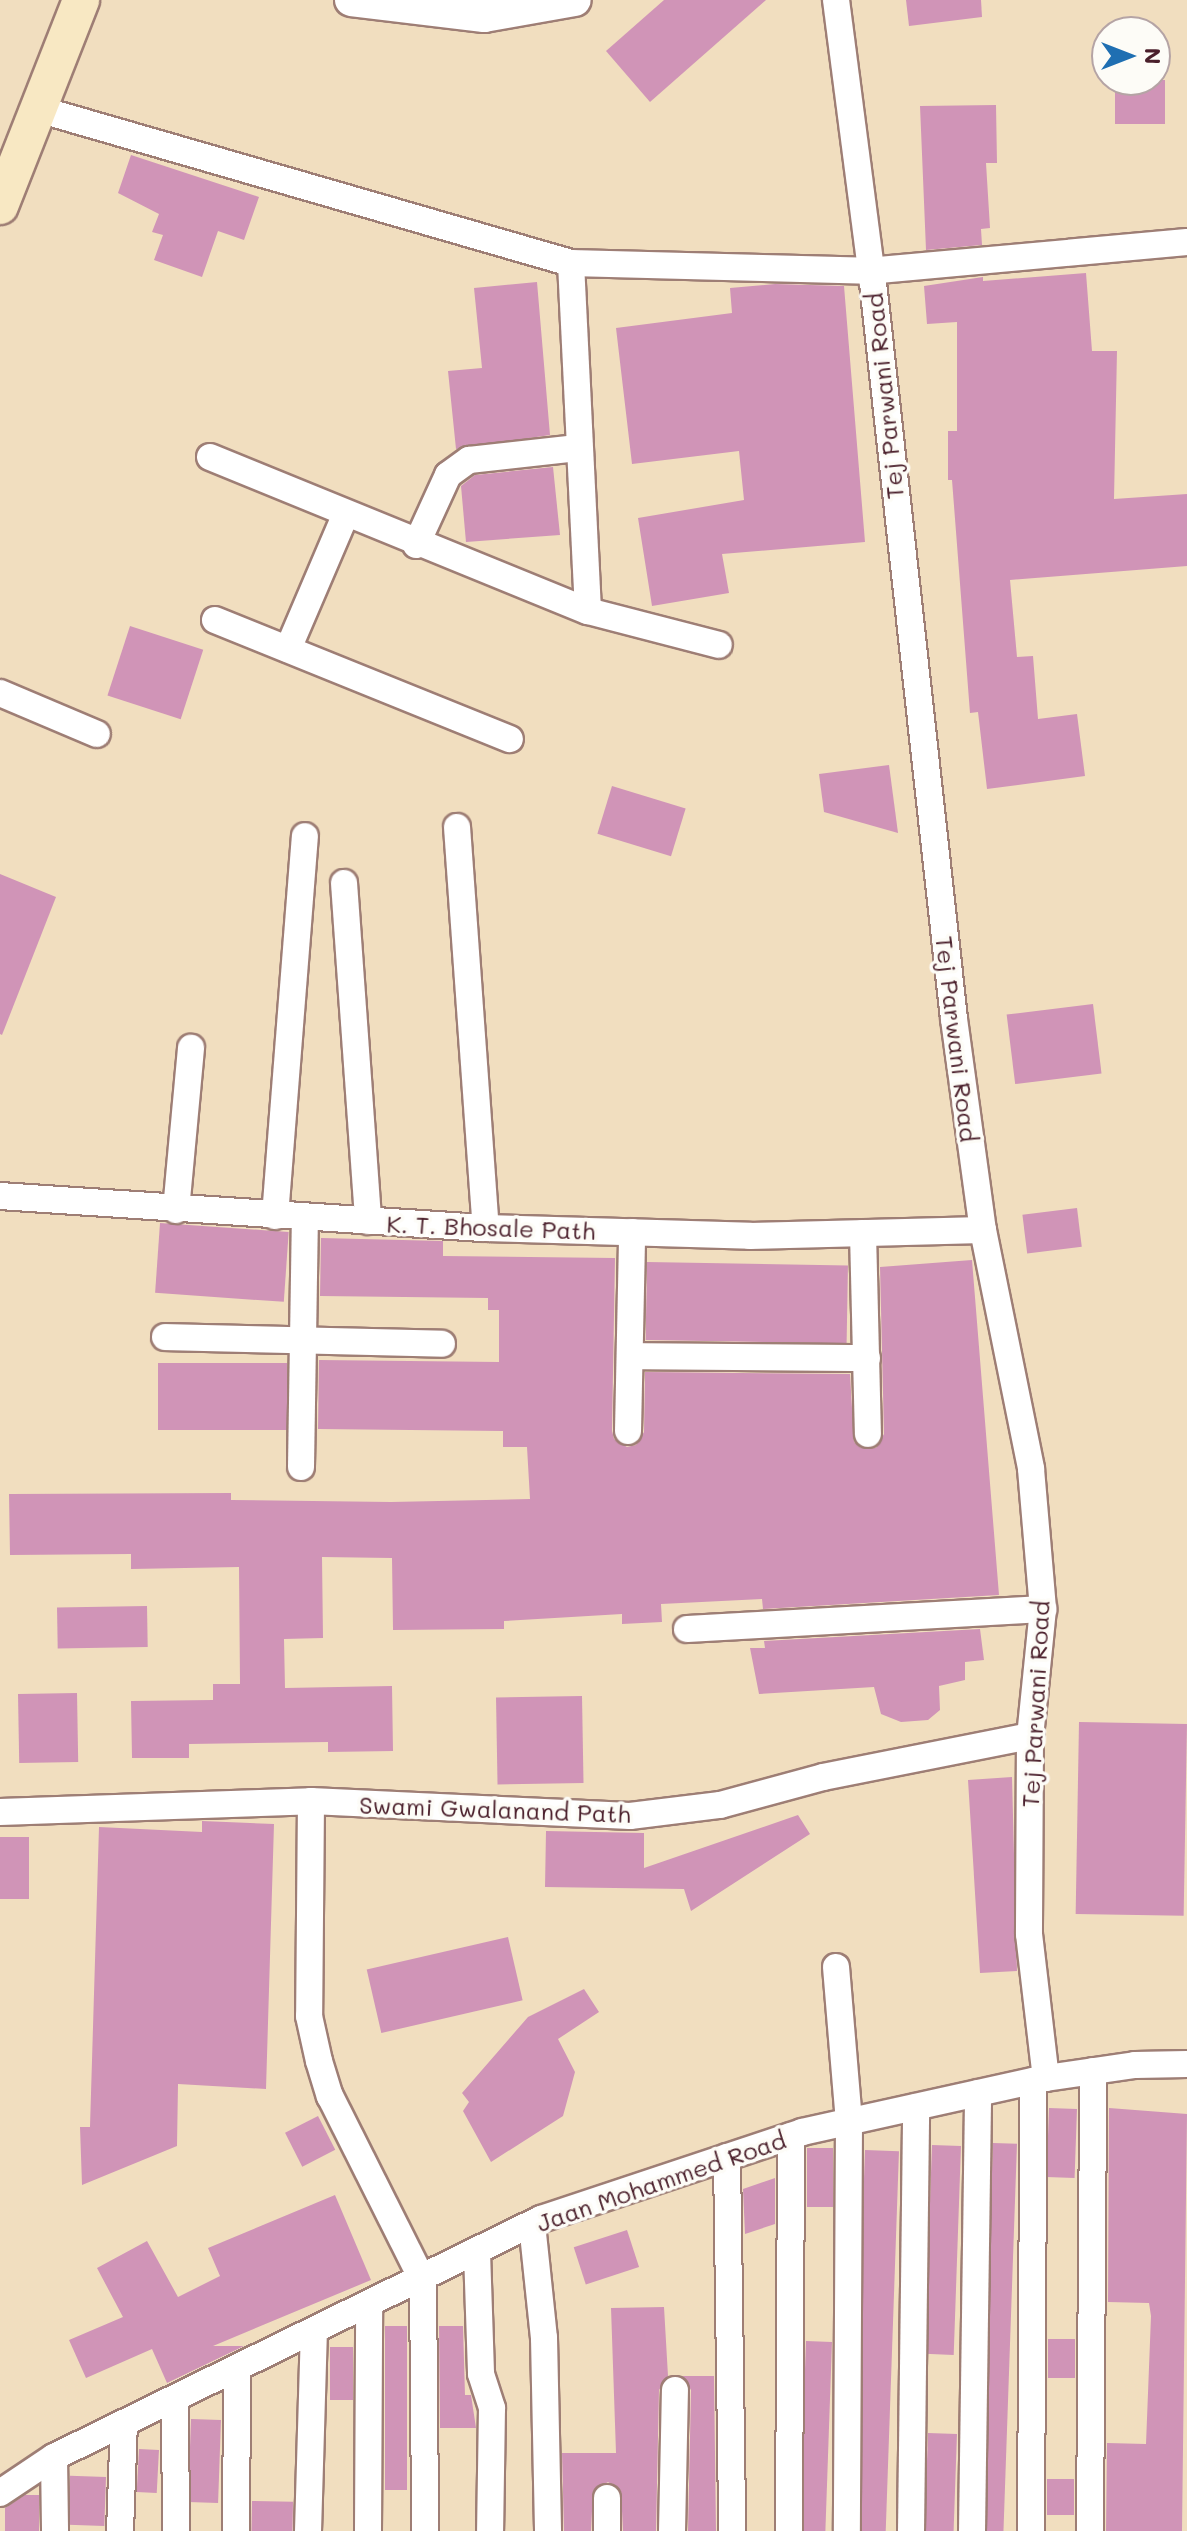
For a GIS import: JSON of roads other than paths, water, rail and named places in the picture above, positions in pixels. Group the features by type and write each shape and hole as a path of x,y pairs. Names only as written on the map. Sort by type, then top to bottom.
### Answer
{"main road":[{"path":"0,206 81,0"}],"street":[{"path":"351,0 484,16 575,0"},
{"name":"Tej Parwani Road","path":"836,0 930,827 983,1230 1031,1469 1043,1609 1030,1736 1029,1934 1040,2079 1031,2531"},
{"path":"38,109 571,263 868,271 1187,242"},
{"path":"571,263 577,448 588,611"},
{"path":"416,545 448,475 469,460 577,448"},
{"path":"210,457 416,545 588,611 719,645"},
{"path":"288,649 345,516"},
{"path":"215,620 510,739"},
{"path":"0,693 97,734"},
{"path":"457,827 486,1228"},
{"path":"275,1216 305,836"},
{"path":"344,883 368,1221"},
{"path":"176,1210 191,1048"},
{"name":"K. T. Bhosale Path","path":"0,1196 176,1210 486,1228 863,1233 983,1230"},
{"path":"301,1467 305,1218"},
{"path":"628,1431 632,1232"},
{"path":"863,1233 868,1434"},
{"path":"165,1337 442,1344"},
{"path":"630,1356 867,1358"},
{"path":"687,1629 1043,1609"},
{"name":"Swami Gwalanand Path","path":"0,1812 311,1801 630,1816 720,1805 823,1777 1030,1736"},
{"path":"311,1801 309,2016 330,2096 423,2281 425,2531"},
{"path":"836,1967 849,2122 847,2531"},
{"name":"Jaan Mohammed Road","path":"0,2493 54,2457 423,2281 532,2224 791,2136 1040,2079 1093,2071 1187,2064"},
{"path":"1090,2531 1093,2071"},
{"path":"972,2531 978,2093"},
{"path":"911,2531 916,2107"},
{"path":"789,2531 791,2136"},
{"path":"727,2157 732,2531"},
{"path":"532,2224 544,2338 548,2531"},
{"path":"477,2252 481,2374 492,2408 490,2531"},
{"path":"368,2531 369,2306"},
{"path":"308,2531 314,2333"},
{"path":"236,2531 237,2370"},
{"path":"672,2531 675,2390"},
{"path":"175,2399 176,2531"},
{"path":"120,2531 124,2424"},
{"path":"54,2457 55,2531"},
{"path":"607,2498 607,2531"}]}
